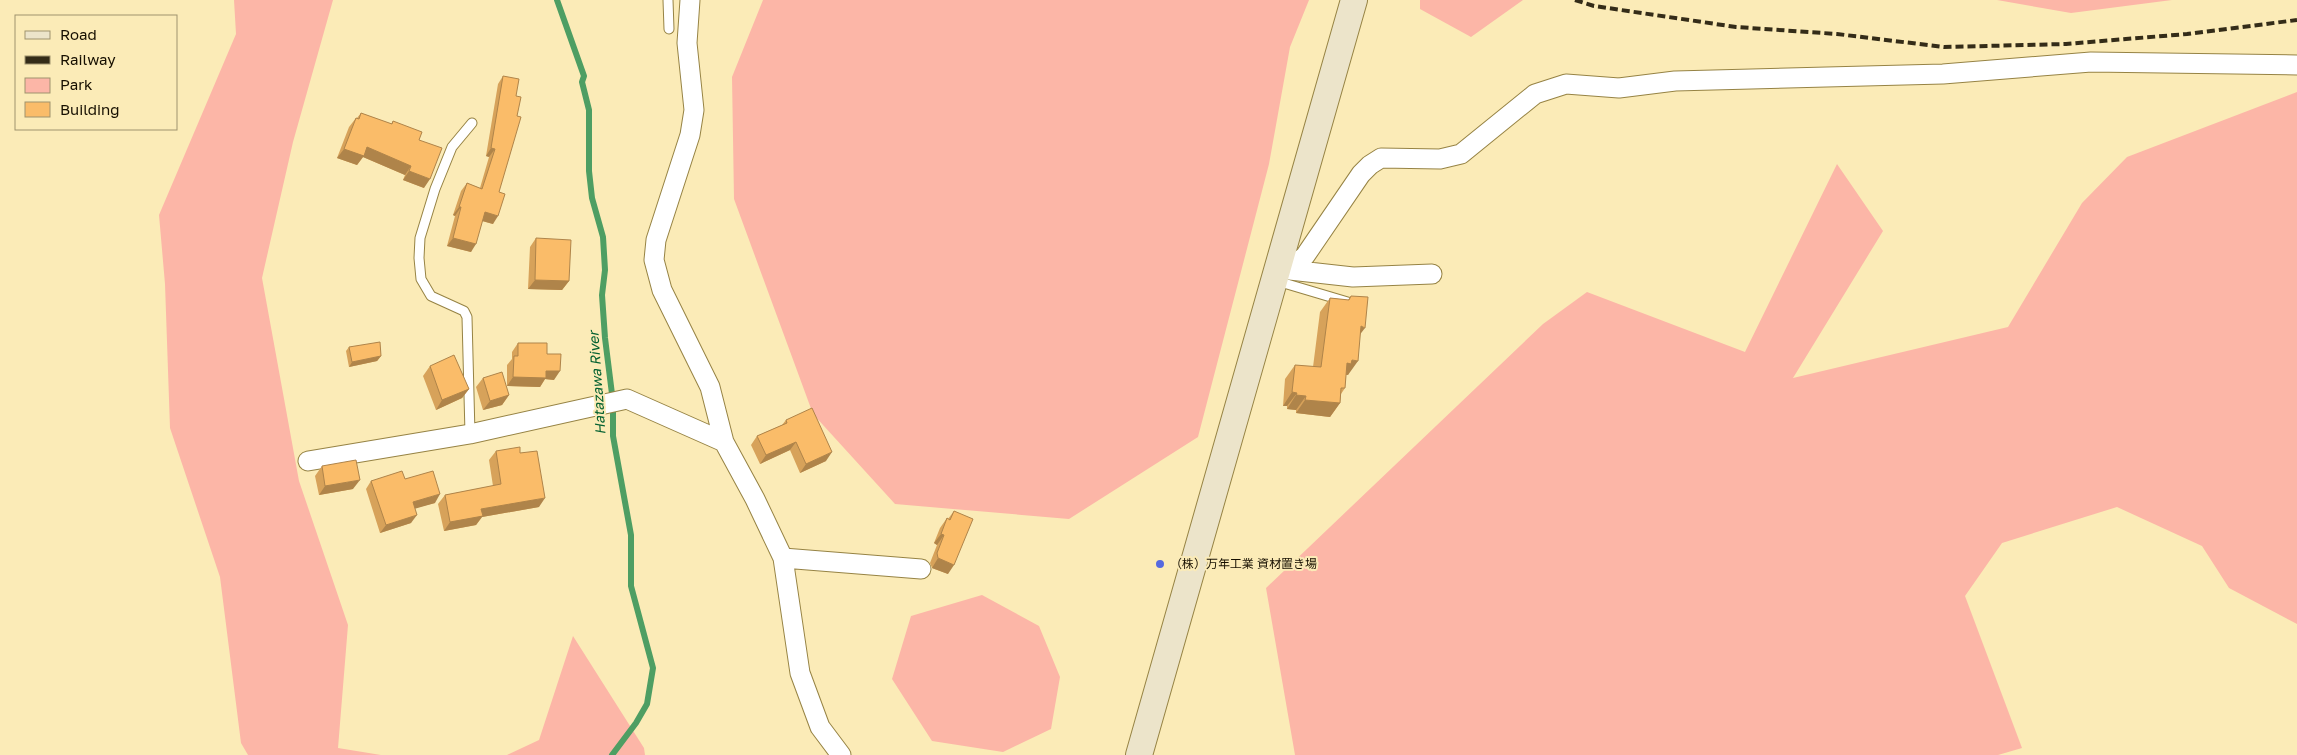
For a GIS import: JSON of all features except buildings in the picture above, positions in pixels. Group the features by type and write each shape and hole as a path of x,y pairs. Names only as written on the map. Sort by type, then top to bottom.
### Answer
{"street":[{"path":"690,0 687,43 694,110 690,135 656,240 654,260 662,290 710,387 724,442 755,499 783,558 800,673 820,727 832,750"},
{"path":"1139,755 1354,0"},
{"path":"1278,270 1299,261 1305,256 1361,174 1370,165 1381,158 1440,159 1461,154 1535,94 1566,84 1619,88 1675,81 1943,74 2091,62 2297,65"},
{"path":"1278,270 1353,277 1432,274"},
{"path":"308,461 470,434 627,399 724,442"},
{"path":"783,558 921,569"}],"lane":[{"path":"668,0 669,28"},
{"path":"470,434 467,317 464,311 431,296 421,279 419,258 420,238 435,188 452,147 472,123"},
{"path":"1278,270 1358,305"}],"green space":[{"path":"234,0 333,0 293,142 262,278 299,481 348,625 338,748 381,755 248,755 241,743 220,577 170,428 165,284 159,215 236,34"},
{"path":"763,0 1309,0 1290,47 1269,164 1198,437 1069,519 895,504 813,414 734,199 732,77"},
{"path":"1420,0 1523,0 1471,37 1420,9"},
{"path":"1997,0 2172,0 2071,13"},
{"path":"2297,92 2297,624 2229,588 2202,546 2117,507 2002,543 1965,596 2022,748 1998,755 1295,755 1266,588 1543,324 1587,292 1745,352 1837,164 1883,231 1793,378 2008,327 2082,203 2127,157"},
{"path":"982,595 1039,626 1060,677 1051,729 1003,752 932,741 892,679 911,616"},
{"path":"573,636 644,748 645,755 507,755 539,740"}],"waterway":[{"name":"Hatazawa River","path":"557,0 584,76 582,82 589,110 589,171 592,198 603,237 605,270 602,295 613,402 613,436 631,535 631,586 653,668 647,704 636,723 612,755"}],"railway":[{"path":"1575,0 1594,6 1736,27 1837,34 1944,47 2066,44 2187,34 2297,20"}],"place":[{"name":"（株）万年工業 資材置き場","path":"1160,564"}]}
